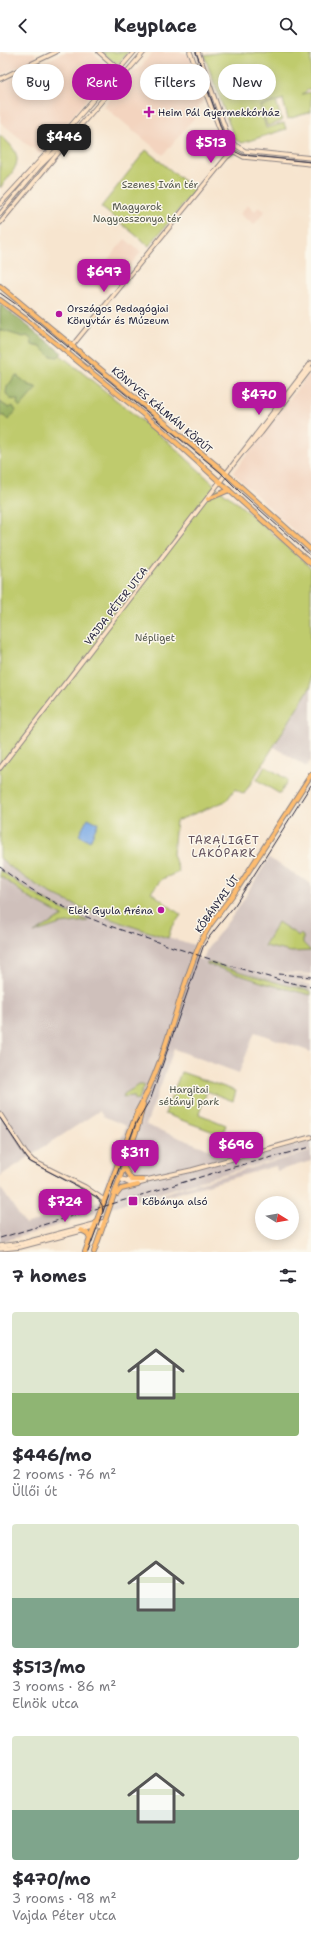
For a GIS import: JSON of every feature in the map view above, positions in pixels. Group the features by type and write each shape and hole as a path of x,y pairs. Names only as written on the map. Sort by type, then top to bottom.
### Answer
{"main road":[{"name":"KÖNYVES KÁLMÁN KÖRÚT","path":"0,286 226,474 311,550"},
{"name":"KÖNYVES KÁLMÁN KÖRÚT","path":"0,300 27,320 160,428 311,564"},
{"path":"208,499 229,490"},
{"name":"KŐBÁNYAI ÚT","path":"94,1252 138,1126 144,1099 204,935 237,889 311,775"},
{"name":"KŐBÁNYAI ÚT","path":"85,1252 111,1181 117,1170 138,1110 144,1099"},
{"path":"124,1168 132,1180 143,1180"},
{"path":"111,1181 120,1179 117,1170"},
{"path":"113,1200 119,1191 138,1185"},
{"path":"82,1230 87,1233 90,1239"}],"street":[{"path":"0,79 56,52"},
{"path":"99,52 112,64"},
{"path":"124,64 134,52"},
{"path":"132,65 144,52"},
{"path":"190,52 224,140 233,152 244,157 311,164"},
{"path":"198,52 229,139 235,145 245,151 311,158"},
{"path":"0,204 51,149 93,100"},
{"path":"0,223 102,100"},
{"path":"39,167 69,139"},
{"path":"0,214 39,167 51,149"},
{"path":"67,352 175,219 226,158 233,152"},
{"name":"VAJDA PÉTER UTCA","path":"0,768 311,363"},
{"name":"VAJDA PÉTER UTCA","path":"242,453 249,448 311,368"},
{"path":"0,1114 26,1154 33,1160 86,1187 104,1200"},
{"path":"120,1179 134,1182 192,1170 311,1137"},
{"path":"120,1179 129,1184 138,1185 153,1178"},
{"path":"0,1249 20,1247 105,1223"},
{"path":"0,1246 44,1239 82,1230 95,1225"}],"shaded area":[{"path":"0,52 34,52 37,58 24,64 12,64 12,69 0,75"},
{"path":"65,52 92,52 105,64 72,64 72,100 86,100 40,154 0,122 0,84 12,78 12,100 64,100 64,64 41,64"},
{"name":"Heim Pál Gyermekkórház","path":"153,52 184,52 191,58 193,64 143,64"},
{"name":"Heim Pál Gyermekkórház","path":"140,68 140,100 203,100 197,108 200,111 163,155 104,106 109,100 132,100 132,73 135,69 138,70"},
{"path":"248,205 255,211 259,207 265,211 254,225 240,214"},
{"path":"125,239 141,252 106,294 90,281"},
{"path":"311,371 311,547 233,473"},
{"path":"311,686 311,760 306,767 273,746"},
{"path":"0,858 28,879 66,901 116,921 194,945 190,956 203,960 207,949 237,910 269,858 311,884 311,974 285,973 265,969 285,974 311,976 311,982 292,981 311,985 311,991 208,962 207,963 267,984 311,995 311,1052 255,1032 239,1073 174,1049 146,1125 211,1150 231,1149 234,1162 311,1141 311,1150 209,1178 0,1242 0,1187 25,1224 99,1202 126,1126 103,1116 99,1111 0,1176 0,878 2,877 29,898 63,916 38,931 60,924 87,921 60,910 21,886 0,870"},
{"path":"311,1151 311,1161 277,1171 276,1166 149,1201 148,1199 184,1187"}],"green space":[{"path":"102,52 129,52 118,64 116,64"},
{"path":"222,52 300,54 311,52 311,88 302,94 311,92 311,112 288,119 284,99 260,106 266,128 284,123 286,129 242,143 235,140 220,100 276,100 276,64 218,64 218,93 210,71 210,64 207,64 204,55"},
{"path":"276,102 282,121 267,126 261,106"},
{"path":"0,135 14,149 17,161 12,173 0,188"},
{"path":"146,150 195,190 149,246 101,207"},
{"path":"0,304 62,353 58,357 50,356 41,347 32,345 31,339 27,336 23,337 0,330"},
{"name":"Népliget","path":"0,309 63,357 173,446 219,489 240,505 311,568 311,686 244,794 235,789 226,801 176,821 173,854 179,872 162,879 151,892 181,915 171,929 168,938 79,907 58,897 37,886 0,858"},
{"path":"16,375 29,385 36,387 36,389 20,407 17,404 18,400 10,399 6,393 7,387"},
{"path":"0,402 9,408 13,406 16,411 8,420 3,415 0,416"},
{"path":"265,766 288,780 280,794 257,780"},
{"path":"0,870 42,898 88,921 60,924 34,933 63,916 29,898 2,877 0,878"},
{"path":"278,922 299,936 300,934 303,936 303,943 311,951 291,952 264,946"},
{"path":"207,962 311,991 311,995 267,984 207,964"},
{"name":"Hargitai sétányi park","path":"181,1072 236,1091 233,1101 207,1091 199,1114 226,1125 222,1135 165,1114"},
{"path":"139,1085 145,1085 139,1099 134,1100 134,1096 123,1097 124,1094"}],"water":[{"path":"88,818 98,823 90,841 79,835"}],"tram line":[{"path":"196,52 200,64"},
{"path":"210,96 225,140 234,151 242,155 311,162"},
{"path":"0,293 17,305 220,472 311,556"},
{"path":"88,1252 136,1123 151,1098 203,947 235,905 311,785"},
{"path":"0,1118 29,1161 97,1197 102,1205 103,1212"}],"railway":[{"path":"0,867 40,895 107,925 243,969 311,987"},
{"path":"279,974 311,977"},
{"path":"0,1238 230,1168 311,1147"}],"place":[{"name":"Heim Pál Gyermekkórház","path":"149,112"},
{"name":"Országos Pedagógiai Könyvtár és Múzeum","path":"59,314"},
{"name":"Elek Gyula Aréna","path":"161,910"},
{"name":"Kőbánya alsó","path":"133,1201"}],"district":[{"name":"TARALIGET LAKÓPARK","path":"224,846"}],"park label":[{"name":"Szenes Iván tér","path":"160,184"},
{"name":"Magyarok Nagyasszonya tér","path":"137,212"}]}
